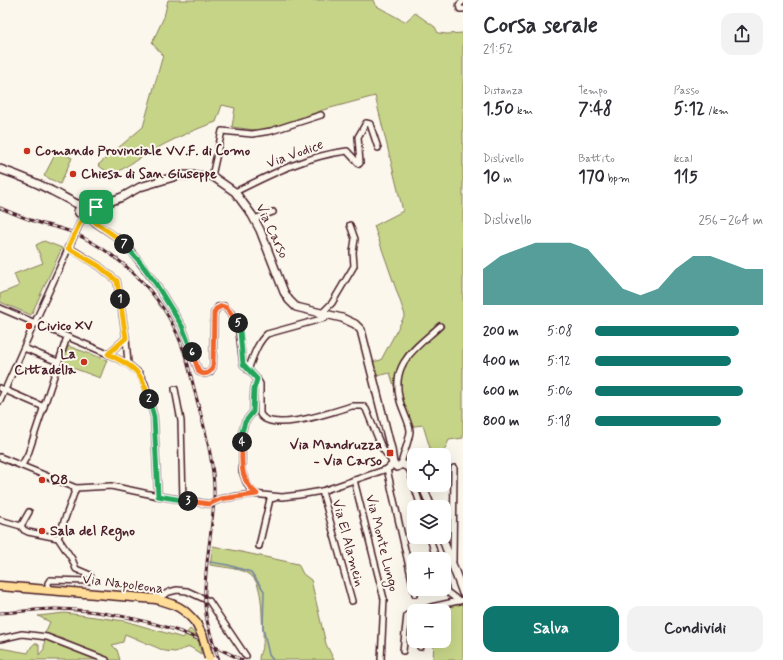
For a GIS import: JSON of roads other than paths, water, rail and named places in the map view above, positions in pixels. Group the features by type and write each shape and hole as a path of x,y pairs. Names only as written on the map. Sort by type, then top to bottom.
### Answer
{"main road":[{"name":"Via Napoleona","path":"0,586 156,599 178,606 187,612 196,623 203,637 210,659"}],"street":[{"path":"463,1 459,5 460,9 463,9"},
{"path":"84,211 122,197 140,187 180,175 212,176 222,131 252,134 271,131 321,115"},
{"name":"Via Vodice","path":"235,192 291,165 316,157 347,151 359,164 358,137 366,123 370,124 378,148"},
{"path":"0,169 61,195 84,211 92,221 119,239 128,247 156,284 182,326 199,372 205,374 210,372 213,367 214,313 216,309 222,306 227,308 238,324 243,364 260,384 260,414 265,420 274,422 291,422 352,406 363,406 366,409 382,448 401,463 407,473"},
{"name":"Via Carso","path":"212,176 235,192 254,219 260,230 284,292 289,300 296,307 323,316 342,318 355,324 361,330 391,449 401,463"},
{"path":"0,401 2,389 24,348 80,224 84,211"},
{"path":"254,219 274,212"},
{"path":"248,370 256,349 267,334 323,316 354,266 353,252 355,239 350,225"},
{"path":"68,248 95,263 117,281 126,338 128,364"},
{"path":"0,308 108,354 128,364 139,373 143,379 154,417 158,496"},
{"path":"401,463 410,430 398,390 397,382 399,371 404,360 440,326"},
{"path":"22,465 28,454 58,362 68,337"},
{"path":"108,354 126,338"},
{"path":"24,348 58,362"},
{"path":"257,379 254,389 253,412 245,422 242,432 242,471 250,489 257,494"},
{"path":"2,389 44,407"},
{"path":"175,389 181,421 183,500"},
{"path":"28,454 28,462 36,471"},
{"path":"0,457 76,488 111,486 158,496 209,504 220,499 257,494 282,496 322,491 401,463"},
{"path":"452,564 454,468"},
{"path":"387,469 407,558"},
{"name":"Via Monte Lungo","path":"354,480 384,599 381,660"},
{"path":"58,538 76,488"},
{"name":"Via El Alamein","path":"322,491 352,601"},
{"path":"259,546 270,499 282,496"},
{"path":"21,526 29,512"},
{"path":"0,520 21,526 28,532 58,538 72,559 76,568 90,575 91,579 87,581 50,580 48,582 48,589"},
{"path":"445,544 463,593"},
{"path":"156,599 169,592 177,590 187,591 209,601 246,656"},
{"path":"451,595 461,601"},
{"path":"449,604 461,601"},
{"path":"403,650 407,615"},
{"path":"0,639 22,634 47,637 106,660"}],"waterway":[{"path":"210,562 228,565 251,572 264,591 263,628 269,655 273,660"}],"railway":[{"path":"0,208 25,218 75,234 97,245 114,257 144,284 168,316 177,333 189,368 213,471 214,496 205,578 205,605 208,626 219,660"},
{"path":"0,613 41,609 70,609 119,616 167,627 181,632 242,660"}],"place":[{"name":"Comando Provinciale VV.F. di Como","path":"27,151"},
{"name":"Chiesa di San Giuseppe","path":"73,174"},
{"name":"Civico XV","path":"29,326"},
{"name":"La Cittadella","path":"84,362"},
{"name":"Via Mandruzza - Via Carso","path":"390,453"},
{"name":"Q8","path":"42,480"},
{"name":"Sala del Regno","path":"42,531"}]}
